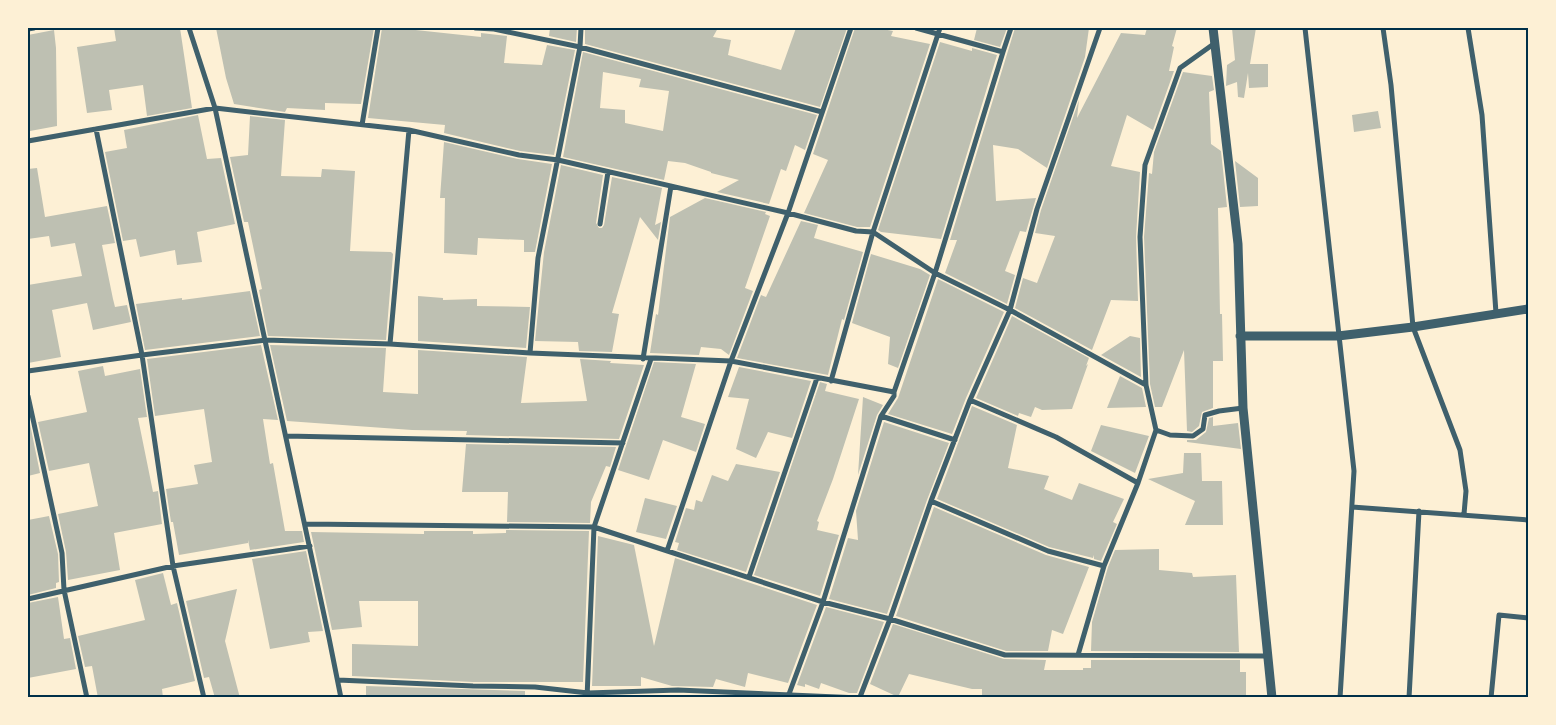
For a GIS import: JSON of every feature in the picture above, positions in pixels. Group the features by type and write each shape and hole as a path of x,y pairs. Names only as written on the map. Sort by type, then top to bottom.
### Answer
{"street":[{"path":"28,29 34,28"},
{"path":"189,28 215,108 341,698"},
{"path":"362,125 378,28"},
{"path":"475,28 494,29 580,47 822,112"},
{"path":"530,353 538,258 580,47 582,28"},
{"path":"667,551 731,362 788,213 851,28"},
{"path":"916,28 1003,52"},
{"path":"831,380 873,232 940,28"},
{"path":"789,694 823,602 881,416 894,396 1012,28"},
{"path":"338,680 535,687 588,695 678,690 860,698 931,501 970,400 1010,310 1037,209 1100,28"},
{"path":"1213,28 1238,244 1243,408 1272,698"},
{"path":"1305,28 1354,471 1340,698"},
{"path":"1383,28 1391,85 1412,327 1460,450 1466,491 1464,514"},
{"path":"1468,28 1482,115 1496,313"},
{"path":"1078,655 1104,566 1138,483 1156,430 1146,385 1140,237 1145,165 1180,68 1215,43"},
{"path":"28,141 215,108 409,130 519,154 558,160 788,213 856,231 873,232 935,273 1010,310 1146,385"},
{"path":"96,129 142,355 173,566 204,698"},
{"path":"390,344 409,130"},
{"path":"600,224 608,172"},
{"path":"643,358 671,186"},
{"path":"1240,336 1338,336 1412,327 1528,309"},
{"path":"28,371 266,340 390,344 530,353 731,362 894,392"},
{"path":"588,695 594,527 652,359"},
{"path":"748,577 817,378"},
{"path":"28,396 62,553 64,590 87,698"},
{"path":"970,400 1056,437 1138,483"},
{"path":"1156,430 1170,435 1193,436 1203,429 1205,415 1243,408"},
{"path":"881,416 955,440"},
{"path":"286,436 623,442"},
{"path":"931,501 1048,552 1104,566"},
{"path":"1352,507 1528,520"},
{"path":"1409,698 1419,511"},
{"path":"305,524 594,527 823,602 890,619 1005,655 1267,656"},
{"path":"28,599 173,566 310,546"},
{"path":"1491,698 1499,615 1528,618"},
{"path":"677,698 678,690"}],"building":[{"path":"114,28 180,28 192,108 147,116 143,85 109,90 112,110 87,113 77,47 116,41"},
{"path":"216,28 374,28 361,104 325,103 325,110 287,108 285,112 234,104 226,78"},
{"path":"382,28 481,37 481,33 507,36 504,63 542,65 547,45 575,50 554,155 520,151 444,133 445,125 368,118"},
{"path":"550,28 577,28 576,42 549,36"},
{"path":"585,28 718,28 713,37 731,40 728,55 781,70 796,28 847,28 820,107 585,44"},
{"path":"855,28 877,28 893,31 891,36 930,44 870,227 857,227 804,213 828,160 813,154"},
{"path":"977,28 1007,28 1000,47 974,40"},
{"path":"1015,28 1089,28 1085,57 1047,168 1018,149 993,145 996,201 1036,198 1026,232 1020,231 1005,271 1015,275 1007,304 945,273 957,240 950,240"},
{"path":"1147,28 1177,28 1172,46 1174,47 1169,71 1174,71 1153,130 1127,115 1111,166 1140,172 1136,237 1138,301 1111,300 1092,350 1015,308 1023,278 1037,283 1055,236 1035,233 1041,210 1079,100 1077,118 1121,33 1145,35"},
{"path":"1232,28 1256,28 1250,64 1268,64 1268,87 1249,88 1248,73 1244,98 1238,97 1237,82 1226,86 1227,65 1235,60"},
{"path":"54,30 57,126 30,131 28,119 28,35"},
{"path":"940,42 972,51 972,48 997,55 941,239 881,232 878,230"},
{"path":"583,52 817,115 805,150 795,145 786,171 781,169 769,204 717,192 739,180 711,173 685,163 668,161 664,180 563,157","holes":["603,72 641,79 639,87 669,91 663,131 625,123 625,110 600,108"]},
{"path":"1183,72 1212,76 1214,90 1209,92 1211,144 1221,151 1227,207 1218,208 1223,361 1213,361 1213,408 1202,412 1199,426 1192,432 1187,431 1184,350 1162,407 1155,407 1150,384 1144,237 1149,173 1152,174 1154,152"},
{"path":"1378,111 1381,128 1354,132 1352,115"},
{"path":"198,115 207,159 221,158 235,224 197,232 202,262 177,265 175,250 140,257 136,239 123,241 105,152 127,148 124,130"},
{"path":"250,116 285,120 281,176 321,177 322,169 355,171 350,251 391,252 393,254 386,340 268,336 259,290 262,289 248,222 244,222 230,157 248,155"},
{"path":"444,142 518,159 552,164 535,252 524,252 524,240 478,238 477,255 444,253 445,198 440,198"},
{"path":"1235,161 1258,178 1258,206 1240,207"},
{"path":"561,165 603,175 596,223 599,228 602,228 604,225 612,177 662,188 655,225 661,222 658,240 640,217 612,313 619,314 612,352 579,351 578,342 535,341 544,252"},
{"path":"37,168 45,217 107,206 115,243 102,245 113,299 115,307 127,305 131,322 93,330 87,303 52,310 61,357 28,363 28,285 82,276 75,243 51,247 49,236 28,239 28,169"},
{"path":"705,198 766,212 765,214 770,216 745,288 753,291 729,355 721,349 701,347 699,355 650,353 656,314 658,315 670,217"},
{"path":"801,221 818,225 814,238 863,252 844,320 842,319 828,375 737,358 761,295 766,297"},
{"path":"871,254 920,269 930,275 898,368 888,364 890,337 852,323"},
{"path":"938,279 1004,312 952,434 888,414 898,398"},
{"path":"250,291 260,336 145,350 136,304"},
{"path":"418,296 443,298 443,300 477,299 477,306 530,307 526,348 418,341"},
{"path":"1012,316 1089,358 1072,409 1042,410 1035,407 1031,417 1019,413 1018,416 976,398"},
{"path":"1130,336 1140,338 1141,377 1101,355"},
{"path":"261,345 278,420 263,419 270,464 273,463 285,531 302,531 304,542 250,550 248,540 248,543 179,555 166,489 198,484 194,465 212,462 204,409 155,416 147,359"},
{"path":"270,345 386,348 383,392 418,394 418,350 527,357 521,403 587,401 580,359 644,365 619,439 466,435 467,431 412,430 287,421"},
{"path":"654,362 696,364 681,417 705,424 696,452 663,440 649,480 618,470"},
{"path":"103,366 105,376 140,369 147,417 138,418 153,492 158,491 162,524 114,533 120,570 68,580 66,552 58,514 98,506 89,463 49,471 38,422 87,412 78,371"},
{"path":"739,367 811,381 792,438 768,432 756,458 736,449 749,399 728,397"},
{"path":"1120,376 1142,388 1146,407 1107,408"},
{"path":"820,382 827,384 825,391 859,399 817,521 819,522 817,530 839,535 820,596 754,575"},
{"path":"863,397 883,405 877,415 858,475"},
{"path":"972,406 1017,425 1008,468 1049,476 1044,489 1072,500 1079,483 1124,499 1113,522 1117,524 1101,561 1094,559 1094,555 1093,558 1049,547 937,499"},
{"path":"1213,417 1213,426 1238,423 1241,449 1187,442 1187,440 1196,440 1206,432 1209,418"},
{"path":"884,422 949,443 887,614 829,599 848,538 858,540 856,511"},
{"path":"30,424 40,473 28,476 28,425"},
{"path":"1101,425 1149,436 1135,473 1091,451"},
{"path":"466,444 616,447 610,467 606,466 591,502 590,523 507,522 508,492 462,492"},
{"path":"1184,453 1201,453 1202,481 1222,481 1223,525 1185,525 1195,501 1148,479 1183,473"},
{"path":"736,464 780,472 746,572 677,550 679,543 675,542 686,508 694,510 696,500 702,502 712,475 728,481"},
{"path":"645,498 677,506 666,539 636,532"},
{"path":"934,507 1046,555 1089,567 1063,634 1052,630 1048,651 1006,651 896,616"},
{"path":"49,516 58,554 59,582 56,583 56,588 28,595 28,520"},
{"path":"506,530 589,531 583,682 473,682 352,676 352,644 418,646 418,601 359,601 362,627 332,630 311,532 424,534 424,531 473,531 473,534 506,533"},
{"path":"598,536 634,545 654,646 675,558 817,605 788,683 748,673 745,687 716,679 713,687 672,686 641,677 641,686 592,686"},
{"path":"1159,549 1159,570 1192,573 1193,577 1236,575 1239,652 1091,651 1092,622 1115,550"},
{"path":"306,551 323,631 308,632 310,642 270,649 252,559"},
{"path":"163,573 171,605 177,603 195,681 162,689 163,698 98,698 92,666 85,667 78,636 145,620 135,580"},
{"path":"237,589 225,641 240,698 215,698 209,677 204,678 186,601"},
{"path":"58,597 64,639 70,638 76,669 28,678 28,603"},
{"path":"826,607 884,622 857,693 849,693 821,683 819,689 805,684 805,687 797,685"},
{"path":"893,624 1004,659 1046,660 1044,670 1083,670 1083,668 1091,668 1091,660 1240,660 1240,672 1246,672 1246,698 1014,698 982,695 982,689 972,689 909,674 898,697 870,684"},
{"path":"366,686 525,691 525,698 366,698"}]}
